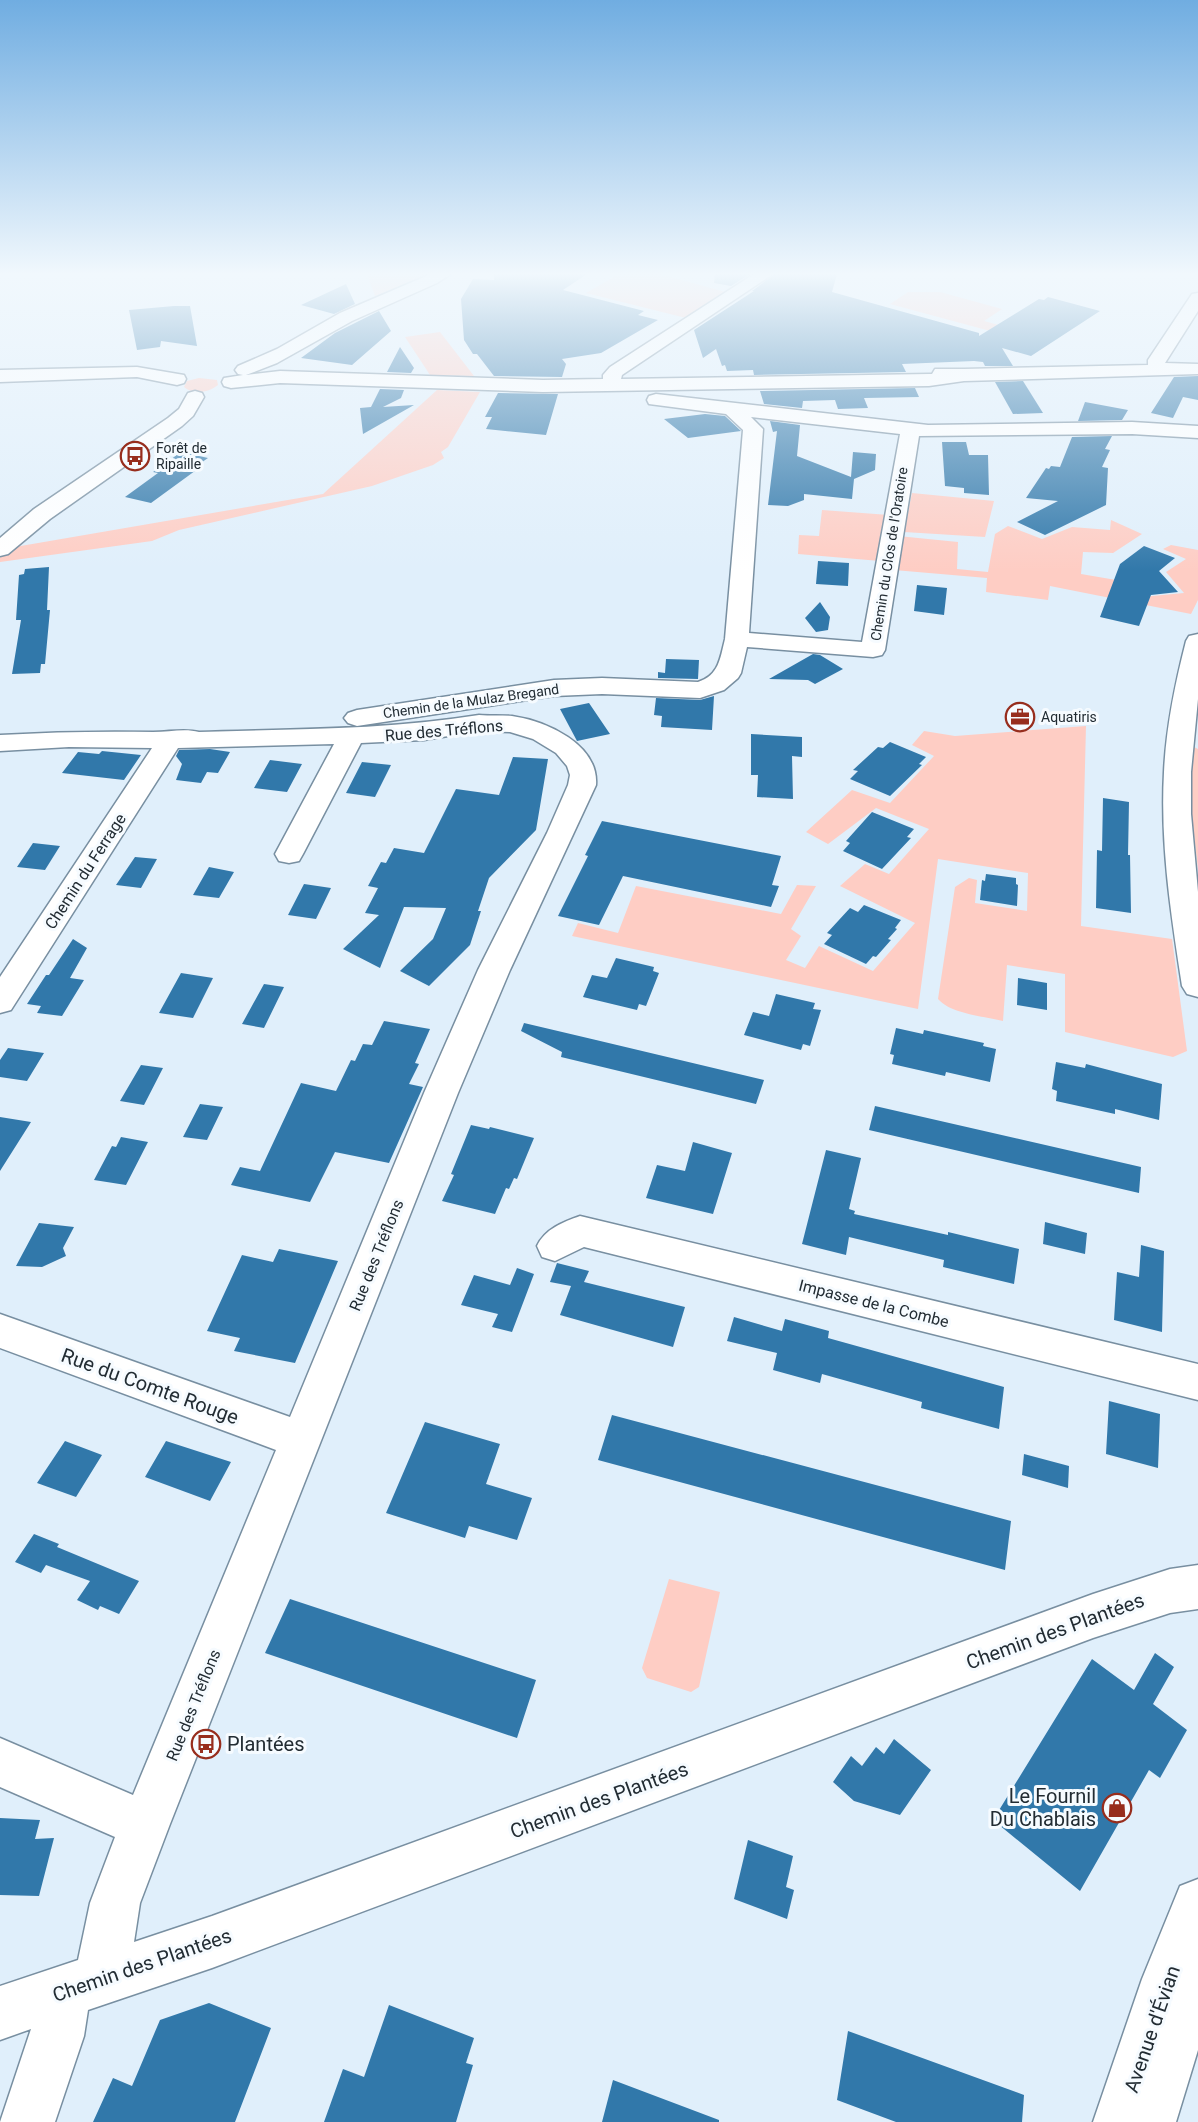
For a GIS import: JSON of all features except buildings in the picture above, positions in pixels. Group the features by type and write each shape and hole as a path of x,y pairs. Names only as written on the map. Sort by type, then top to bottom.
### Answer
{"street":[{"path":"0,376 102,373"},
{"path":"150,373 186,376 172,384 173,391 184,396 195,397 219,393 228,388 223,377"},
{"path":"223,377 234,373"},
{"path":"612,385 613,373"},
{"path":"223,377 580,386 739,382 770,384 831,379 929,380 964,375 1042,373"},
{"path":"580,386 581,390 587,393 910,430 963,432 1132,428 1198,432"},
{"path":"0,549 42,514 176,422 186,412 195,397"},
{"path":"732,409 753,429 767,423 802,417"},
{"name":"Chemin de la Mulaz Bregand","path":"0,743 69,739 170,740 316,724 542,689 602,686 700,690 715,685 729,673 737,639 753,429"},
{"name":"Chemin du Clos de l'Oratoire","path":"737,639 873,650 910,430"},
{"path":"1198,642 1183,705 1177,758 1176,807 1180,882 1198,987"},
{"name":"Rue des Tréflons","path":"27,2122 57,2036 82,1985 441,1093 494,970 561,833 582,785 583,775 580,764 565,747 542,733 512,724 479,723 424,732 352,736 170,740"},
{"path":"289,854 352,736"},
{"name":"Chemin du Ferrage","path":"0,1002 170,740"},
{"name":"Impasse de la Combe","path":"555,1246 580,1231 1198,1382"},
{"name":"Rue du Comte Rouge","path":"0,1331 301,1440"},
{"name":"Chemin des Plantées","path":"0,2013 282,1916 1093,1616 1170,1591 1198,1587"},
{"path":"0,1762 145,1824"},
{"name":"Avenue d'Évian","path":"1121,2122 1168,1979 1198,1904"},
{"name":"Avenue d'Évian","path":"1148,2122 1165,2066 1198,1974"}],"shaded area":[{"path":"429,373 472,373 474,376 430,375"},
{"path":"199,378 217,380 218,385 201,392 184,387 187,381"},
{"path":"437,390 480,392 448,447 441,452 444,458 433,465 372,486 179,530 152,541 0,562 0,558 9,548 323,494"},
{"path":"912,493 994,501 985,537 904,532"},
{"path":"822,510 889,515 880,561 798,554 799,535 819,536"},
{"path":"1111,520 1142,534 1113,553 1083,552 1081,574 1122,581 1142,597 1184,593 1166,572 1186,559 1163,549 1171,545 1198,550 1198,600 1191,614 1050,586 1048,600 986,592 987,578 894,570 898,536 958,542 957,569 988,572 995,534 1008,526 1042,539 1072,527 1110,530"},
{"path":"1086,726 1081,926 1172,939 1187,1051 1173,1057 1065,1032 1065,974 1007,965 1003,1021 959,1011 938,999 955,887 969,878 977,880 975,903 1027,911 1028,873 938,859 918,1009 572,936 578,923 618,933 636,886 781,914 797,885 816,886 791,929 801,936 786,960 805,968 819,946 873,971 915,923 840,886 865,864 889,874 929,829 876,808 828,844 806,832 852,790 890,803 934,756 912,745 924,731 955,736"},
{"path":"1192,746 1198,749 1198,870 1190,798"},
{"path":"669,1579 720,1592 699,1687 691,1692 647,1678 642,1668"}],"place":[{"name":"Forêt de Ripaille","path":"135,456"},
{"name":"Aquatiris","path":"1020,717"},
{"name":"Plantées","path":"206,1744"},
{"name":"Le Fournil Du Chablais","path":"1117,1808"}]}
